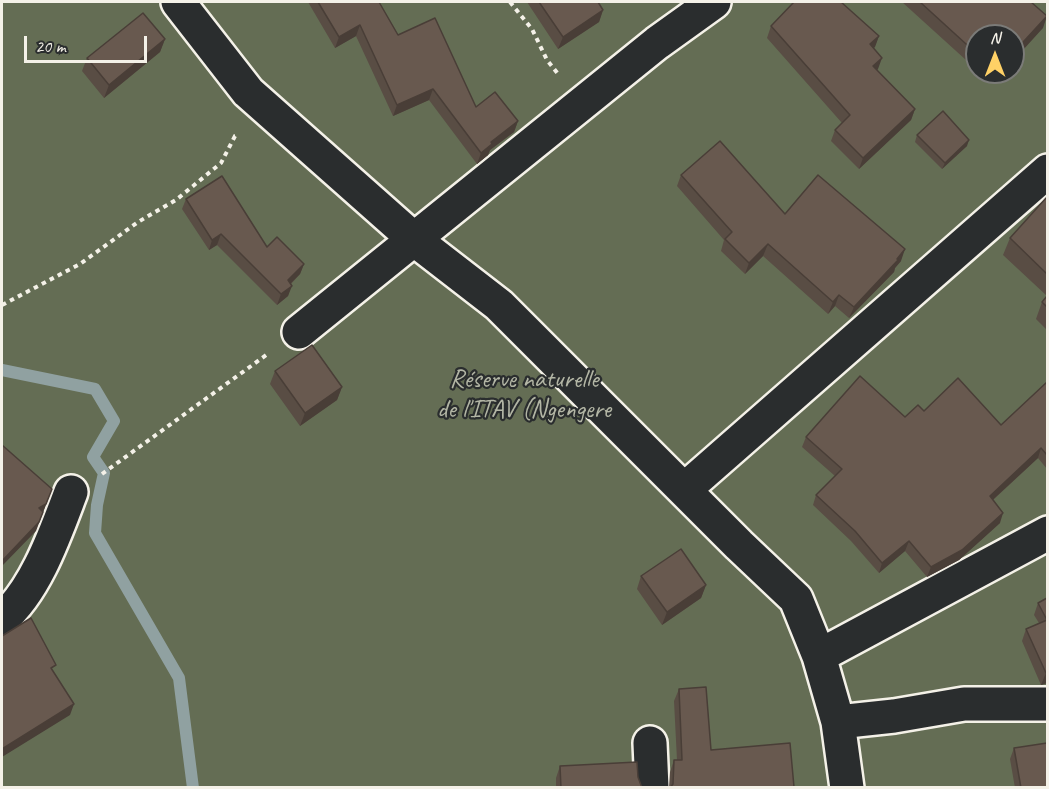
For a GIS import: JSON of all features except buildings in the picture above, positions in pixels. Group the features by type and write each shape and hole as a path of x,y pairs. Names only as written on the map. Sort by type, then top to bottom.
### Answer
{"street":[{"path":"178,2 248,92 415,240 499,305 796,599 819,656 838,722 847,788"},
{"path":"298,332 657,44 714,2"},
{"path":"684,490 1047,171"},
{"path":"2,619 13,610 30,584 52,540 71,492"},
{"path":"819,656 1047,533"},
{"path":"838,722 894,716 964,704 1047,704"},
{"path":"650,743 652,788"}],"path":[{"path":"510,2 532,29 547,60 564,80 588,99"},
{"path":"2,305 80,264 138,222 176,200 221,163 235,136 256,125 269,111"},
{"path":"71,492 143,445 298,332"}],"green space":[{"name":"Réserve naturelle de l'ITAV (Ngengere","path":"2,2 1047,2 1047,787 2,787"}],"waterway":[{"path":"2,370 95,389 114,421 93,457 104,473 97,505 95,533 179,678 193,788"}]}
